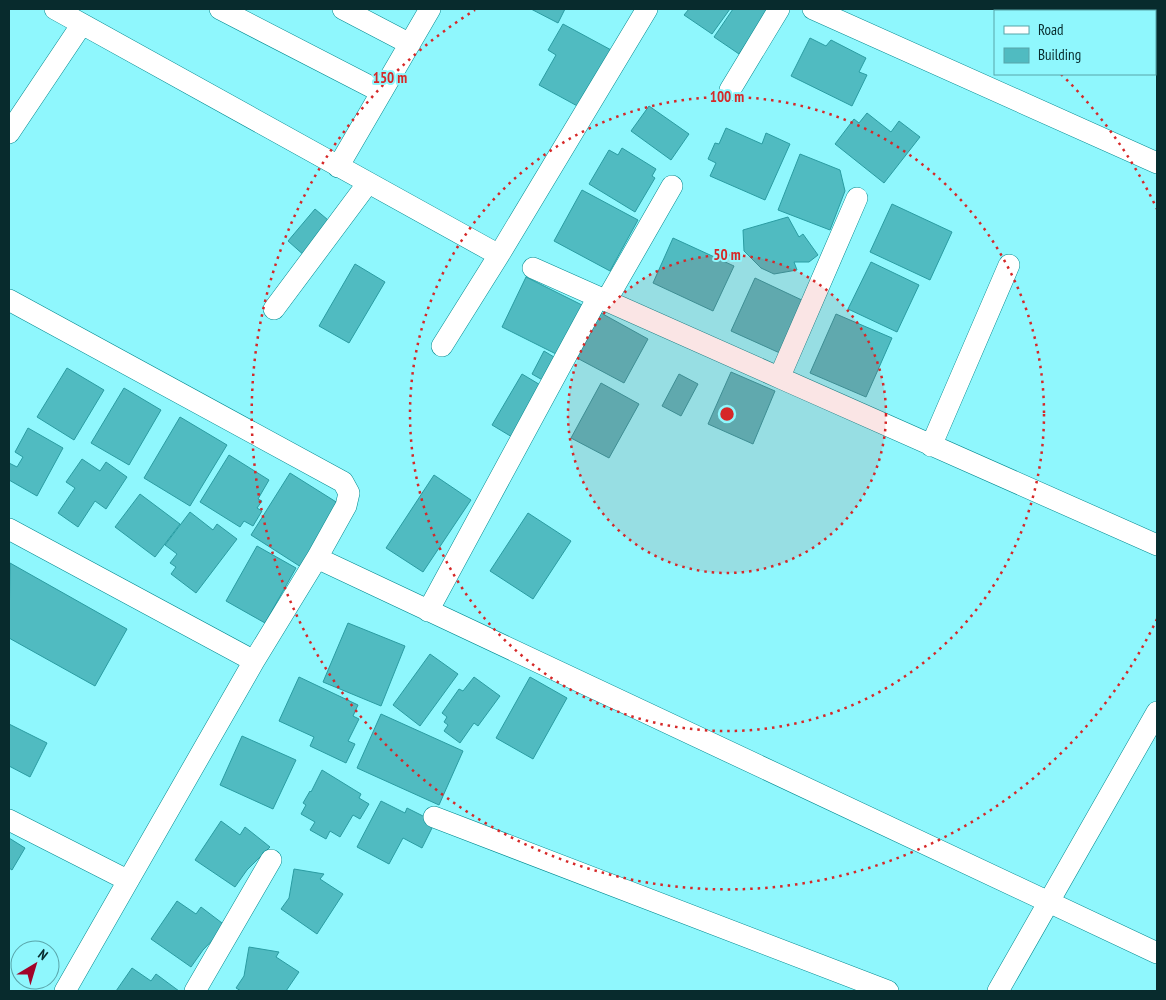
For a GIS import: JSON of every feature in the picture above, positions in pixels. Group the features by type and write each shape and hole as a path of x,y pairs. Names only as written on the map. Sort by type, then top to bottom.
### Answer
{"street":[{"path":"55,9 499,255"},
{"path":"220,9 381,92"},
{"path":"343,9 410,44"},
{"path":"338,167 430,9"},
{"path":"442,346 647,9"},
{"path":"730,90 779,9"},
{"path":"813,9 1157,163"},
{"path":"9,133 82,24"},
{"path":"274,309 368,184"},
{"path":"428,611 602,299 672,186"},
{"path":"780,376 857,198"},
{"path":"931,446 1009,265"},
{"path":"533,268 780,376 931,446 1157,545"},
{"path":"9,300 343,482 349,493 346,506 127,880 65,991"},
{"path":"9,529 254,661"},
{"path":"316,558 1157,953"},
{"path":"998,991 1157,712"},
{"path":"434,817 888,991"},
{"path":"9,820 127,880"},
{"path":"195,991 271,860"}],"building":[{"path":"531,9 565,9 558,23"},
{"path":"689,9 730,9 712,34 684,15"},
{"path":"733,9 770,9 739,54 714,37"},
{"path":"563,24 613,51 581,108 539,85 556,55 548,50"},
{"path":"810,38 826,46 831,40 866,58 859,72 867,75 852,106 791,76"},
{"path":"649,106 689,134 671,160 631,131"},
{"path":"867,113 891,132 899,121 920,137 884,183 835,144 854,119 859,123"},
{"path":"726,128 762,144 766,133 790,144 765,200 710,176 716,163 708,159 715,143 719,144"},
{"path":"622,148 656,169 652,176 655,178 635,212 589,184 609,150 618,155"},
{"path":"800,154 840,170 845,191 830,230 778,210"},
{"path":"582,190 638,220 610,271 554,241"},
{"path":"892,204 952,232 930,280 870,252"},
{"path":"315,209 334,225 306,257 288,241"},
{"path":"788,217 799,237 803,234 818,255 809,262 794,262 797,270 774,274 761,268 744,251 743,230"},
{"path":"673,238 734,266 713,311 653,283"},
{"path":"871,262 919,285 897,332 848,309"},
{"path":"355,264 385,282 349,343 319,326"},
{"path":"526,277 582,305 558,355 502,327"},
{"path":"755,278 806,302 782,354 731,331"},
{"path":"601,313 648,339 624,383 577,358"},
{"path":"836,314 892,338 866,397 810,373"},
{"path":"544,351 559,360 546,382 532,374"},
{"path":"67,368 104,390 74,440 37,417"},
{"path":"731,372 775,391 753,444 708,424"},
{"path":"522,374 542,386 512,437 492,425"},
{"path":"679,374 698,384 681,416 662,406"},
{"path":"601,383 639,404 609,458 571,438"},
{"path":"124,388 161,410 129,465 91,443"},
{"path":"180,417 227,445 190,506 144,478"},
{"path":"28,428 63,448 37,496 9,480 9,463 17,467 23,457 15,452"},
{"path":"229,455 269,480 258,499 262,501 257,508 262,511 253,526 244,521 240,527 200,502"},
{"path":"82,459 100,471 106,462 127,477 106,509 95,501 78,527 58,513 75,488 66,482"},
{"path":"290,473 341,505 301,567 251,535"},
{"path":"434,475 471,500 423,572 386,548"},
{"path":"140,494 180,524 155,557 115,527"},
{"path":"190,512 213,530 217,524 237,539 196,593 171,574 176,567 170,563 177,554 165,545"},
{"path":"528,513 571,541 533,599 490,571"},
{"path":"257,546 296,568 265,623 226,601"},
{"path":"10,563 127,629 95,686 9,638"},
{"path":"348,623 405,646 381,706 323,682"},
{"path":"430,654 458,674 420,726 393,705"},
{"path":"299,677 358,705 353,716 359,719 348,741 355,744 346,763 310,746 314,737 279,721"},
{"path":"474,677 500,696 478,726 474,723 460,743 444,731 448,725 444,722 447,717 442,713 459,689 463,691"},
{"path":"530,677 567,698 533,759 496,738"},
{"path":"381,714 463,751 439,805 357,768"},
{"path":"9,724 47,743 30,777 9,766"},
{"path":"242,736 296,760 273,809 220,785"},
{"path":"322,770 361,794 359,798 369,804 360,819 353,815 340,837 330,831 326,839 310,830 315,822 301,814 306,805 303,803"},
{"path":"381,801 405,813 407,808 435,822 422,848 403,838 389,864 357,847"},
{"path":"221,821 240,835 245,827 270,847 247,870 235,887 195,860"},
{"path":"9,838 25,848 12,870 9,868"},
{"path":"294,869 324,874 320,879 343,894 317,934 281,909 289,898"},
{"path":"177,901 196,914 201,907 226,926 203,950 191,967 151,939"},
{"path":"249,947 279,952 276,957 299,972 286,991 241,991 236,988 244,976"},
{"path":"132,968 151,981 156,974 179,991 116,991"}]}
